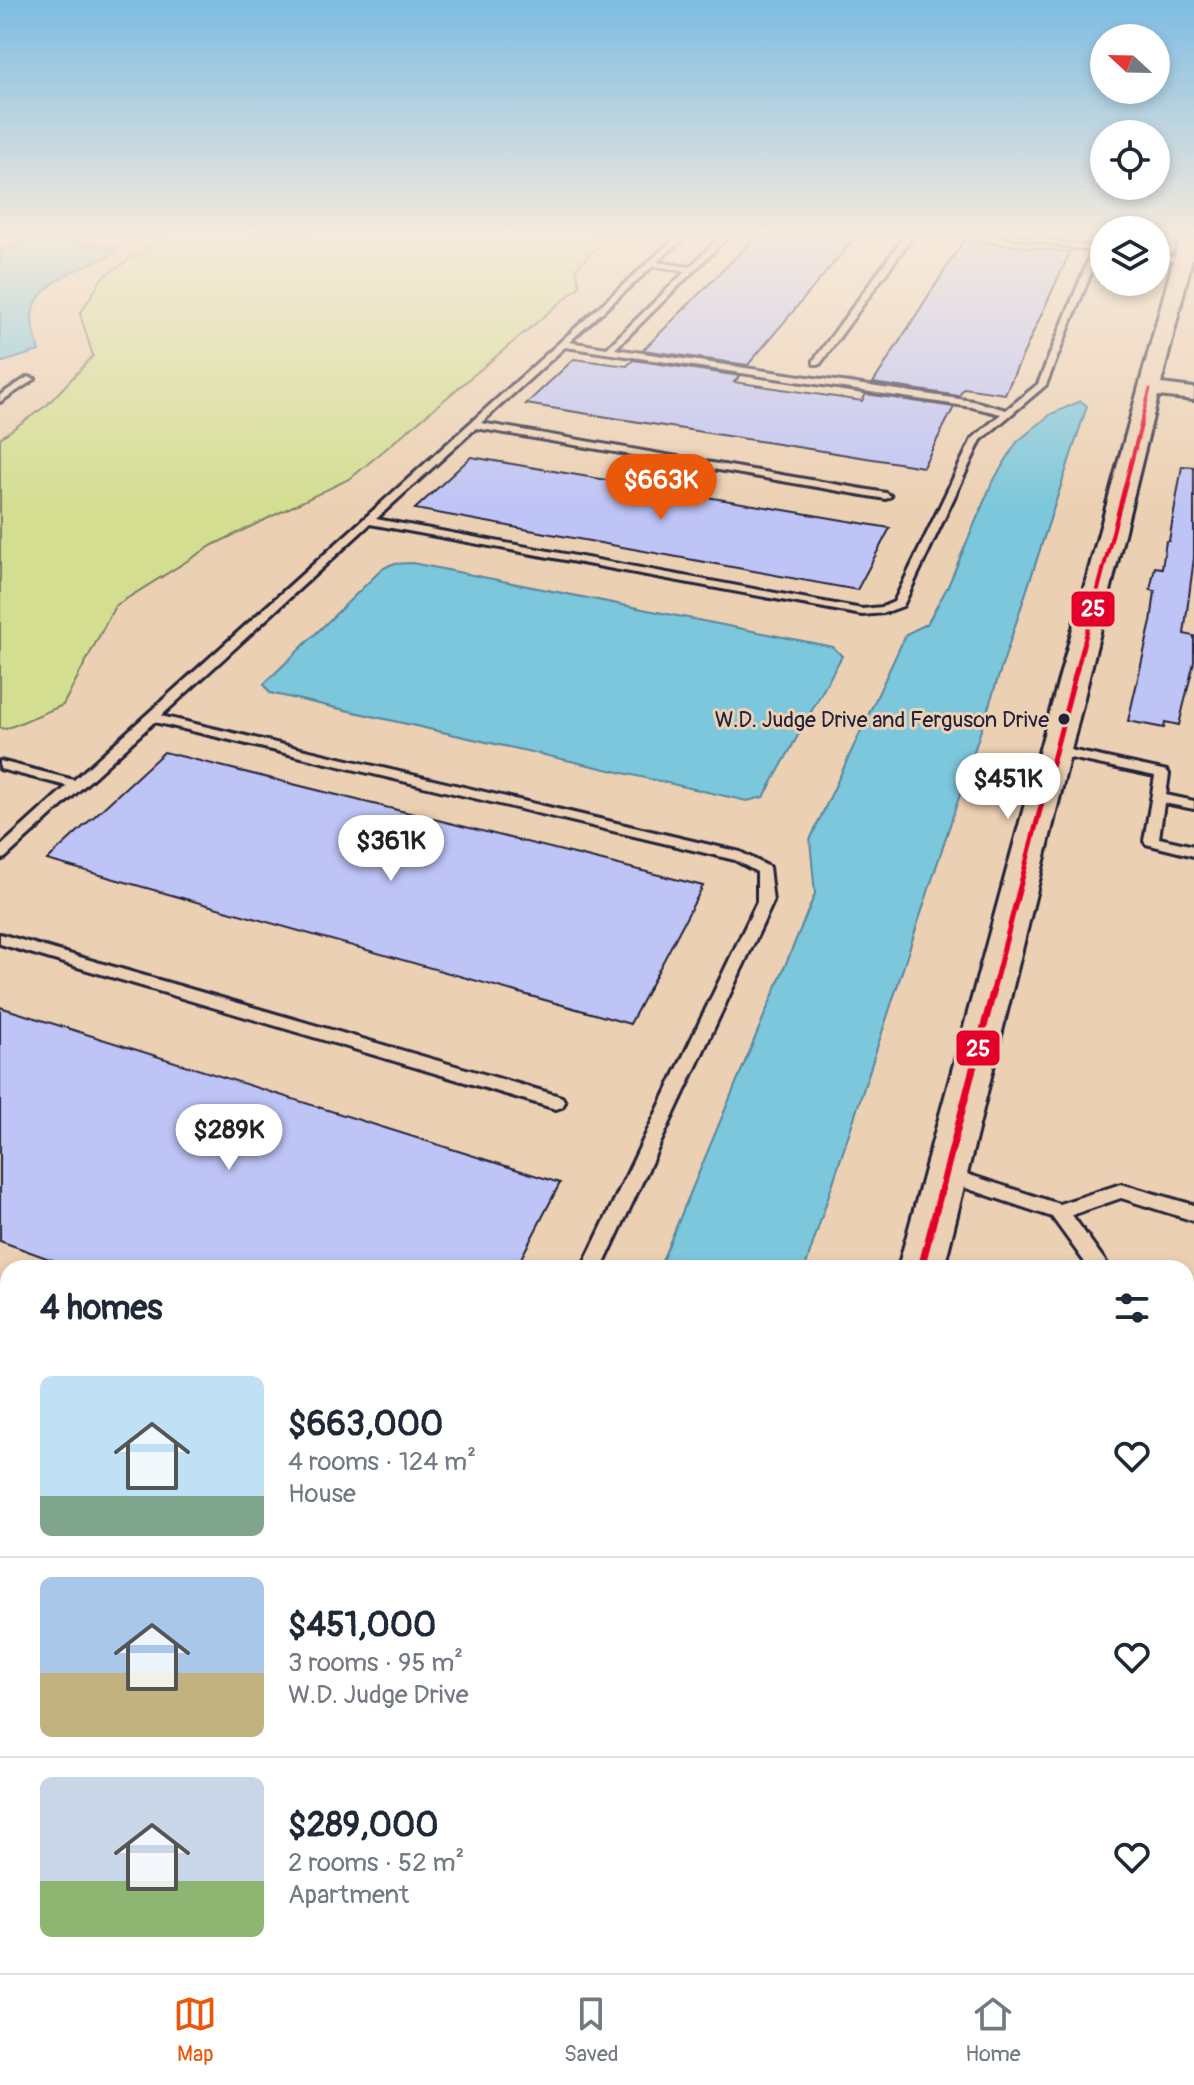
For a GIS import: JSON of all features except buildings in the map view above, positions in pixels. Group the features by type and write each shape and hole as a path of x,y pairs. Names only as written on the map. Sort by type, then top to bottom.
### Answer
{"street":[{"path":"923,1260 1166,325"},
{"path":"1150,389 1194,394"}],"lane":[{"path":"0,855 584,325"},
{"path":"609,351 635,325"},
{"path":"817,362 844,325"},
{"path":"369,521 862,612 884,610 899,604 977,439 1042,385 1068,325"},
{"path":"563,344 973,404 1006,413"},
{"path":"0,399 31,379"},
{"path":"474,425 886,496"},
{"path":"153,718 740,857 764,870 765,902 596,1260"},
{"path":"1056,751 1162,774 1151,841 1194,851"},
{"path":"0,765 78,785"},
{"path":"1158,797 1194,805"},
{"path":"0,939 556,1102"},
{"path":"945,1174 1059,1212 1094,1260"},
{"path":"1059,1212 1121,1191 1194,1213"}],"green space":[{"path":"83,325 533,325 351,478 213,545 115,606 63,705 6,729 0,728 0,438 47,405 93,356"}],"water":[{"path":"0,325 33,325 39,351 0,363"},
{"path":"1081,401 1087,406 808,1260 662,1260 815,894 810,840 906,634 927,624 948,586 992,483 1017,442 1051,414"},
{"path":"412,563 833,647 842,656 764,797 747,801 270,693 264,684 382,569 392,564"}],"transit line":[{"name":"25","path":"923,1260 1150,389"}],"place":[{"name":"W.D. Judge Drive and Ferguson Drive","path":"1064,719"}]}
